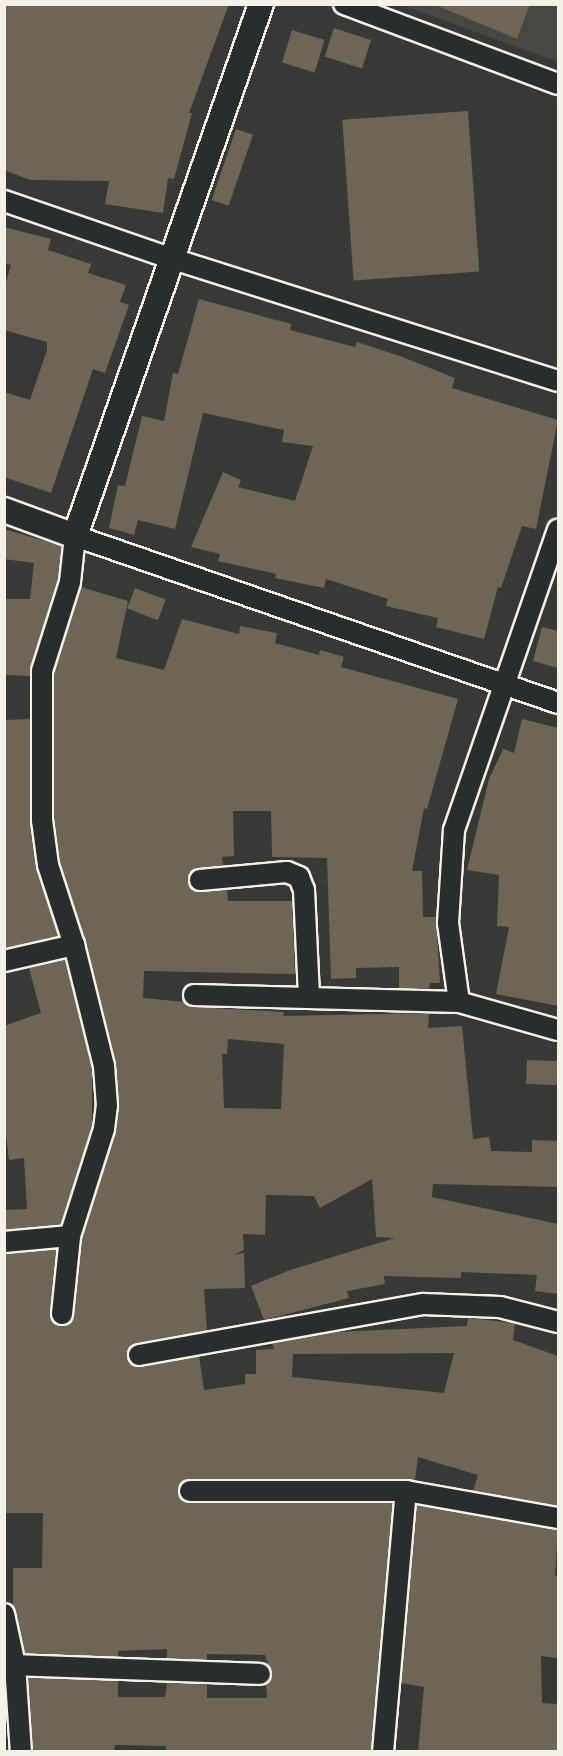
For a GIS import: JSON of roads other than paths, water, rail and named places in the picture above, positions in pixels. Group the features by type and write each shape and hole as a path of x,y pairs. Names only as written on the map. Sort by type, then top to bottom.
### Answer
{"street":[{"path":"62,1314 70,1236 104,1129 107,1106 104,1066 74,945 48,865 42,820 40,745 42,671 70,582 75,536 170,258 261,4"},
{"path":"344,4 558,84"},
{"path":"4,201 170,258 558,381"},
{"path":"4,510 558,703"},
{"path":"459,1002 448,923 454,830 507,684 558,529"},
{"path":"200,880 287,872 299,877 304,890 309,997"},
{"path":"4,961 74,945"},
{"path":"194,995 459,1002 558,1030"},
{"path":"4,1242 70,1236"},
{"path":"139,1354 423,1304 500,1307 558,1322"},
{"path":"190,1491 406,1491 558,1518"},
{"path":"383,1752 406,1491"},
{"path":"4,1614 15,1665 21,1752"},
{"path":"15,1665 260,1674"}]}
